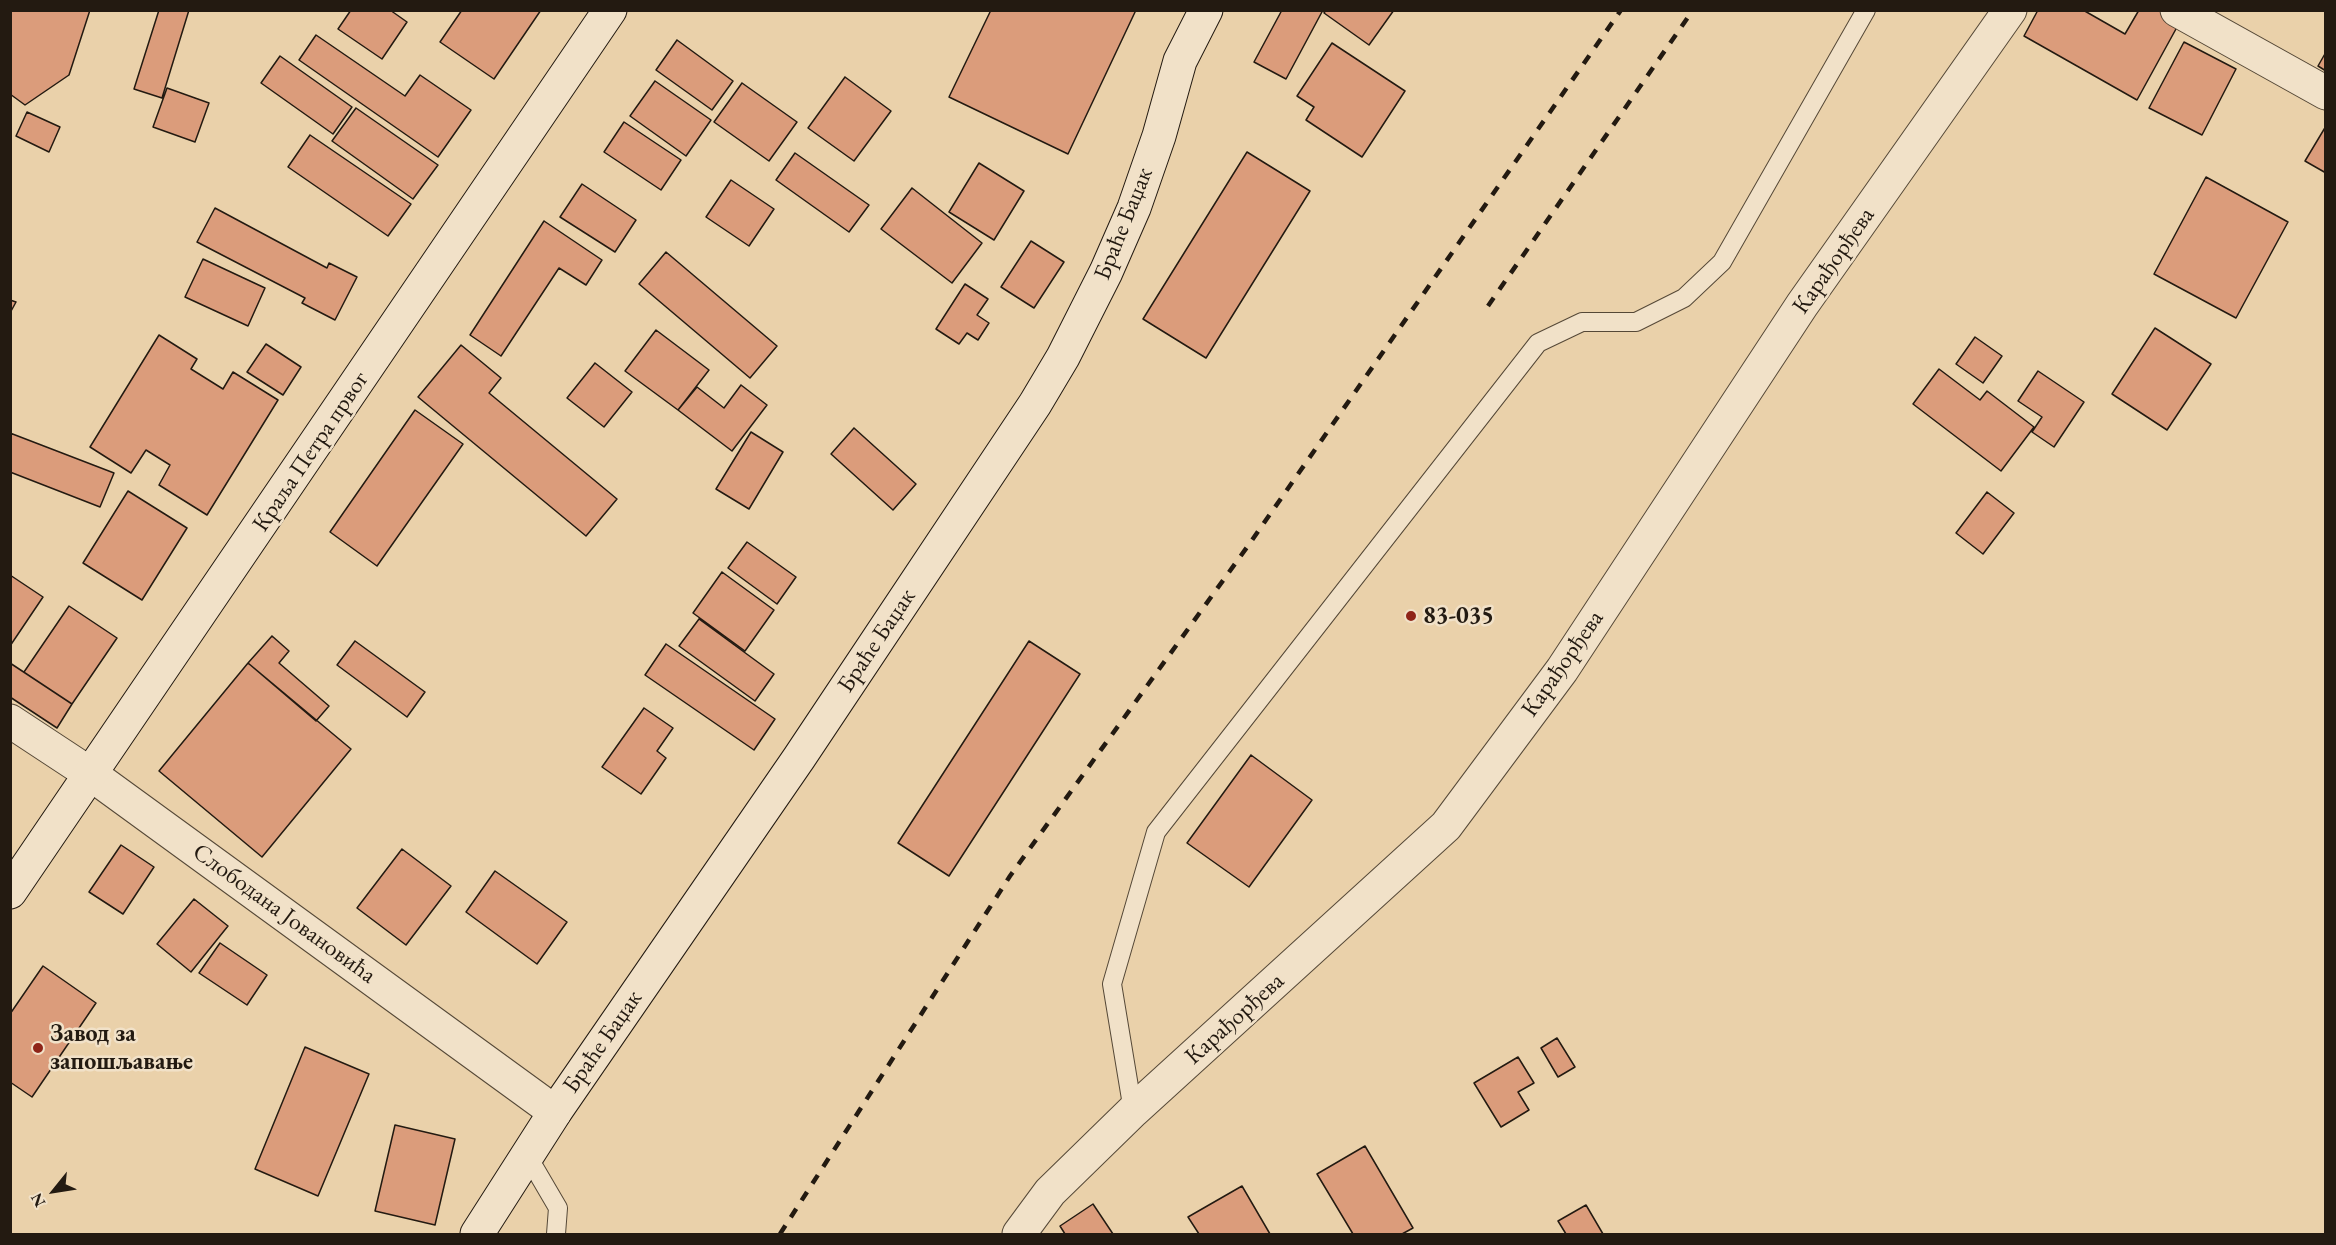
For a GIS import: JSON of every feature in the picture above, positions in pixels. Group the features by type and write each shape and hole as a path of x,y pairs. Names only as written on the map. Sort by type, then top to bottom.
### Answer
{"street":[{"name":"Краља Петра првог","path":"10,892 92,775 610,10"},
{"name":"Браће Баџак","path":"477,1234 555,1112 799,758 1035,404 1063,357 1106,273 1134,208 1159,136 1180,62 1206,10"},
{"name":"Карађорђева","path":"1019,1234 1050,1192 1133,1111 1446,826 1562,670 1802,305 2010,10"},
{"path":"2177,10 2325,93"},
{"name":"Слободана Јовановића","path":"10,721 92,775 555,1112"}],"lane":[{"path":"1133,1111 1112,984 1156,832 1538,343 1582,322 1636,322 1684,298 1722,262 1866,10"},
{"path":"527,1155 558,1208 556,1234"}],"building":[{"path":"10,10 90,10 69,75 25,105 10,94"},
{"path":"159,10 189,10 162,98 134,89"},
{"path":"351,10 390,10 407,22 382,59 338,29"},
{"path":"462,10 541,10 494,79 440,42"},
{"path":"991,10 1136,10 1068,154 949,97"},
{"path":"1282,10 1323,10 1286,79 1254,62"},
{"path":"1326,10 1394,10 1369,45 1324,13"},
{"path":"2038,10 2083,10 2125,34 2139,10 2168,10 2182,18 2137,100 2024,36"},
{"path":"316,35 405,96 420,75 471,110 438,157 299,60"},
{"path":"677,40 733,81 712,110 656,70"},
{"path":"2184,42 2236,69 2202,135 2149,108"},
{"path":"1332,43 1405,91 1362,157 1306,120 1314,107 1297,96"},
{"path":"2326,52 2326,71 2318,66"},
{"path":"280,56 352,107 333,134 261,83"},
{"path":"845,77 891,111 854,161 808,128"},
{"path":"655,81 711,120 686,156 630,116"},
{"path":"742,83 797,122 769,161 714,122"},
{"path":"167,88 209,103 195,142 153,127"},
{"path":"356,108 438,165 413,199 332,141"},
{"path":"27,112 60,127 49,152 16,136"},
{"path":"624,122 681,160 661,190 604,152"},
{"path":"2326,126 2326,173 2305,161"},
{"path":"310,135 411,204 388,236 288,167"},
{"path":"1247,152 1310,191 1206,358 1143,319"},
{"path":"795,153 869,205 849,232 776,180"},
{"path":"979,163 1024,191 994,240 949,212"},
{"path":"2206,177 2288,222 2236,318 2154,274"},
{"path":"731,180 774,209 749,246 706,217"},
{"path":"582,184 636,220 615,252 560,217"},
{"path":"912,188 982,243 952,283 881,229"},
{"path":"215,208 327,268 329,263 357,277 335,320 302,303 305,298 197,242"},
{"path":"544,221 602,260 586,285 559,268 501,356 470,335"},
{"path":"1031,241 1064,262 1034,308 1001,287"},
{"path":"666,252 777,346 750,378 639,284"},
{"path":"203,259 265,288 248,326 185,297"},
{"path":"965,284 988,299 977,315 989,323 978,340 967,333 959,344 936,329"},
{"path":"10,300 16,302 10,313"},
{"path":"2155,328 2211,364 2167,430 2112,394"},
{"path":"656,330 709,370 678,410 625,371"},
{"path":"159,335 197,359 191,369 223,389 233,372 278,400 207,515 159,485 170,465 146,450 131,473 90,447"},
{"path":"1975,337 2002,356 1983,383 1956,364"},
{"path":"266,344 301,367 283,395 247,372"},
{"path":"461,345 501,378 489,393 617,499 586,536 418,397"},
{"path":"595,363 632,392 604,427 567,398"},
{"path":"1939,369 1980,400 1987,391 2034,427 2001,471 1913,404"},
{"path":"2038,371 2084,402 2054,447 2032,432 2042,417 2018,401"},
{"path":"741,385 767,405 732,451 678,410 697,387 724,408"},
{"path":"415,410 463,444 377,566 330,532"},
{"path":"854,428 916,484 893,510 831,454"},
{"path":"751,432 783,452 749,509 716,489"},
{"path":"10,433 114,473 100,507 10,472"},
{"path":"128,491 187,528 142,600 83,563"},
{"path":"1987,492 2014,513 1983,554 1956,533"},
{"path":"747,542 796,577 777,604 728,568"},
{"path":"722,572 774,610 745,651 693,613"},
{"path":"10,575 43,597 10,646"},
{"path":"69,606 117,638 72,704 24,672"},
{"path":"699,619 774,674 755,701 679,646"},
{"path":"272,636 289,651 279,663 329,706 316,721 248,663"},
{"path":"355,641 425,692 407,717 337,665"},
{"path":"1029,641 1080,674 949,876 898,843"},
{"path":"666,644 775,719 754,750 645,675"},
{"path":"10,663 72,704 57,728 10,697"},
{"path":"248,663 351,749 262,857 159,771"},
{"path":"644,708 673,728 657,751 666,758 641,794 602,767"},
{"path":"1251,755 1312,800 1249,887 1187,843"},
{"path":"121,845 154,867 123,914 89,892"},
{"path":"402,849 451,886 406,945 357,908"},
{"path":"495,871 567,922 537,964 466,912"},
{"path":"194,899 228,926 191,972 157,944"},
{"path":"220,943 267,975 247,1005 199,973"},
{"name":"Завод за запошљавање","path":"43,966 96,1003 32,1097 10,1082 10,1014"},
{"path":"1557,1038 1575,1067 1558,1077 1541,1048"},
{"path":"305,1047 369,1074 318,1196 255,1169"},
{"path":"1518,1057 1534,1083 1518,1092 1529,1110 1501,1127 1474,1083"},
{"path":"395,1125 455,1139 435,1225 375,1211"},
{"path":"1365,1146 1413,1228 1402,1234 1353,1234 1317,1174"},
{"path":"1242,1186 1270,1234 1199,1234 1188,1217"},
{"path":"1093,1204 1113,1234 1065,1234 1060,1226"},
{"path":"1586,1205 1603,1234 1566,1234 1558,1221"}],"railway":[{"path":"780,1234 1010,876 1250,543 1621,10"},
{"path":"1488,306 1693,10"}],"place":[{"name":"83-035","path":"1411,616"},
{"name":"Завод за запошљавање","path":"38,1048"}]}
